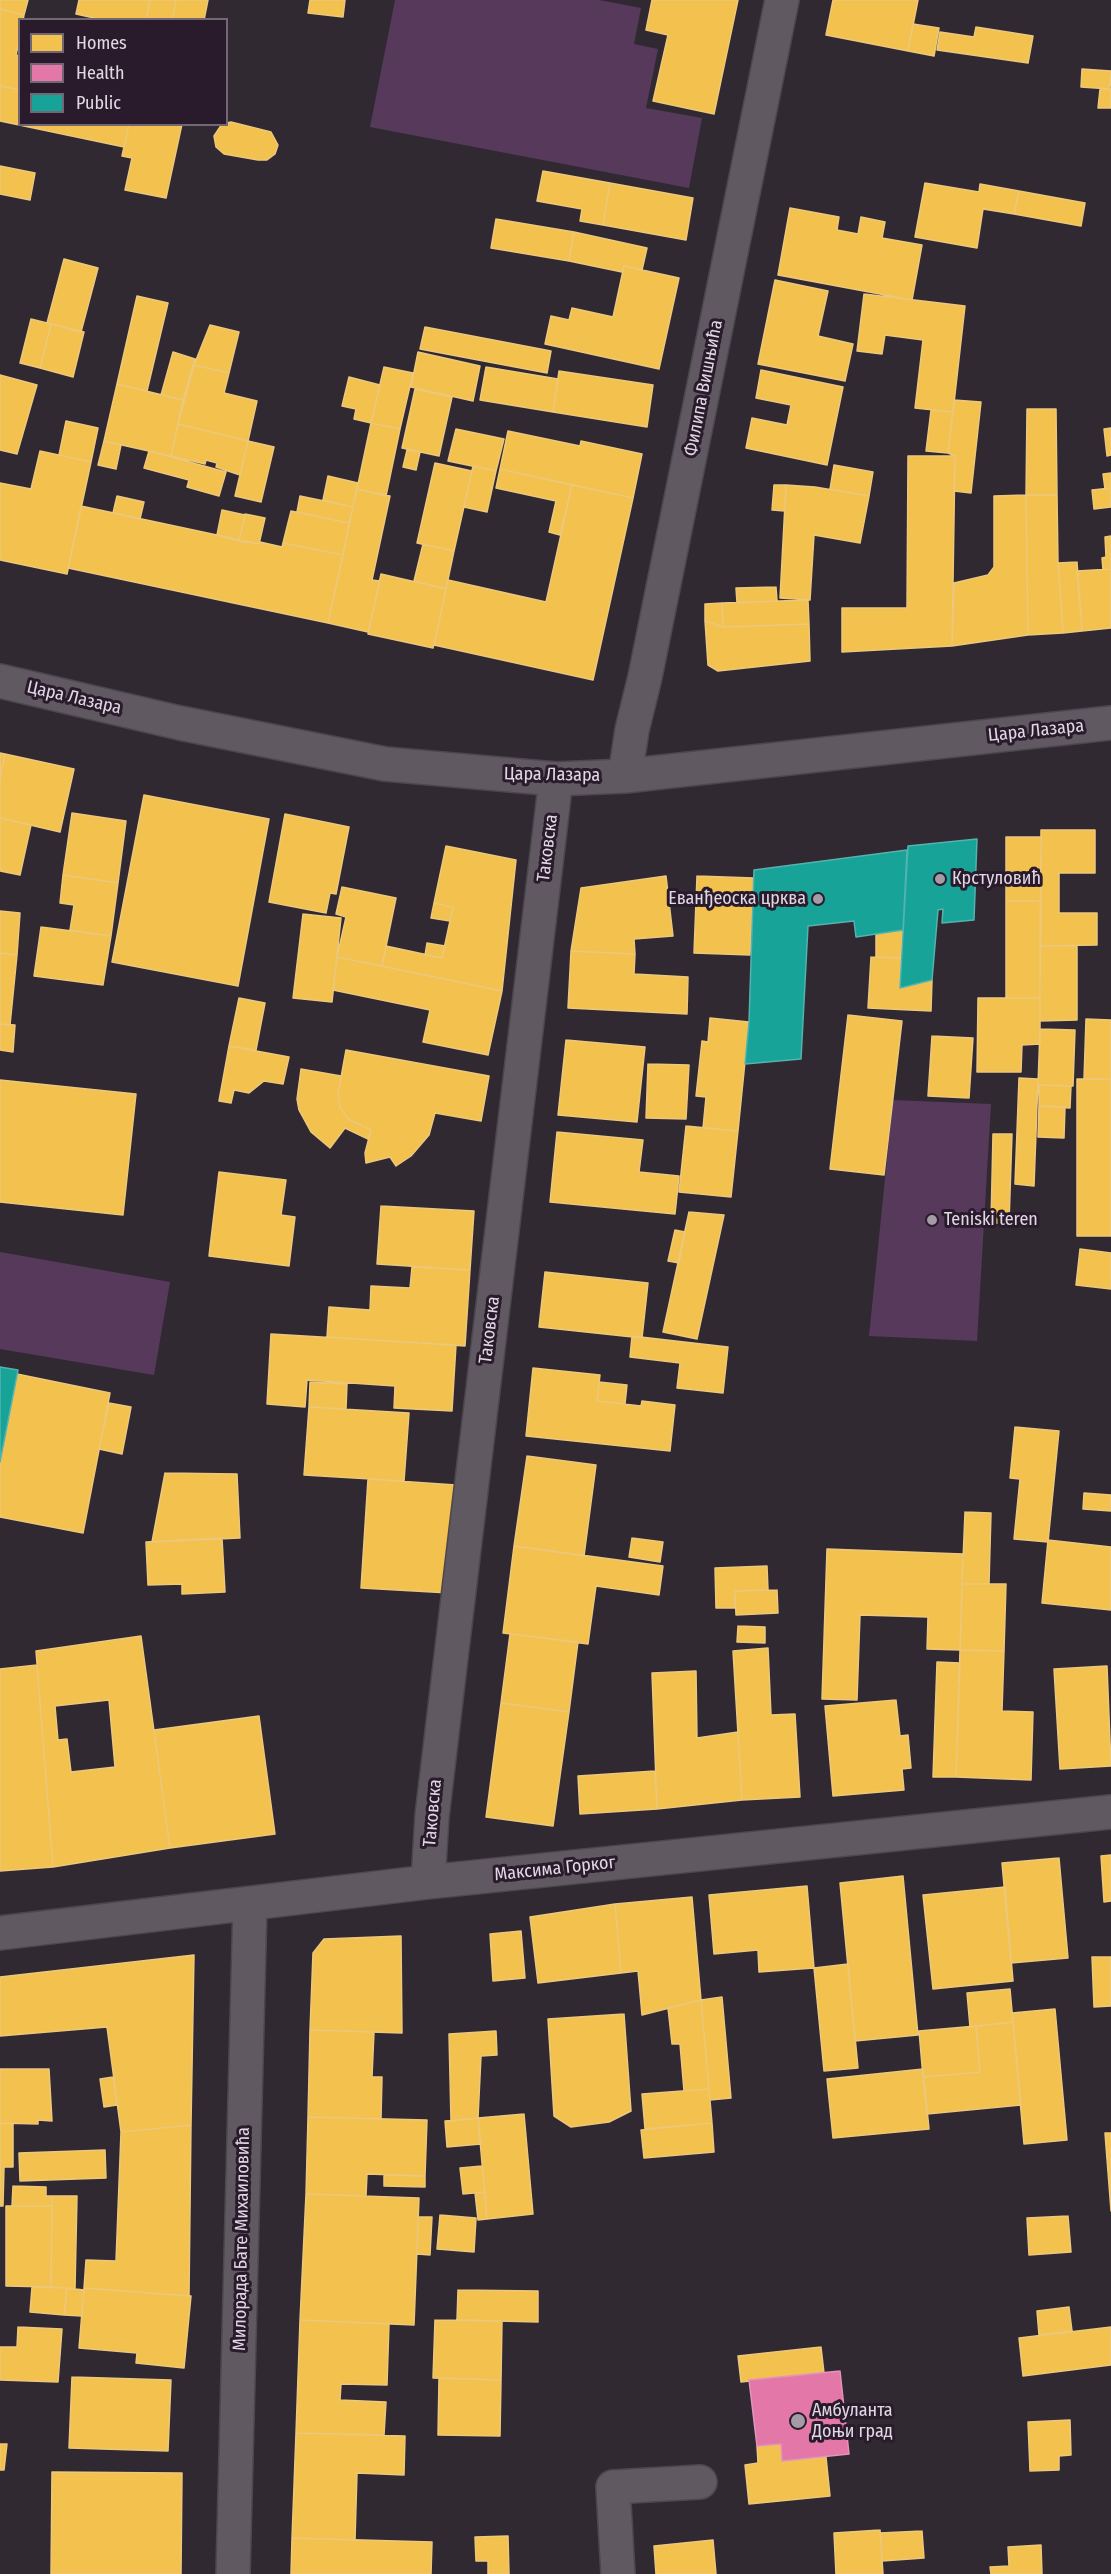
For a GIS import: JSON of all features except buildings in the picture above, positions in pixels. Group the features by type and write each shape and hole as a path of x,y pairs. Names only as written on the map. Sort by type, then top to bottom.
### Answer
{"street":[{"name":"Филипа Вишњића","path":"625,776 632,730 648,665 782,0"},
{"name":"Цара Лазара","path":"0,681 180,723 385,764 556,779 625,776 1111,723"},
{"name":"Таковска","path":"428,1882 433,1804 556,779"},
{"name":"Максима Горког","path":"0,1933 428,1882 1111,1812"},
{"name":"Милорада Бате Михаиловића","path":"233,2574 250,1904"},
{"path":"618,2574 613,2487 700,2482"}],"shaded area":[{"path":"395,0 599,0 641,8 634,44 658,49 646,108 702,118 689,188 370,127"},
{"name":"Teniski teren","path":"893,1100 991,1104 977,1341 869,1336"},
{"path":"0,1252 170,1282 154,1375 0,1349"}],"place":[{"name":"Крстуловић","path":"940,879"},
{"name":"Еванђеоска црква","path":"818,899"},
{"name":"Teniski teren","path":"932,1220"},
{"name":"Амбуланта Доњи град","path":"798,2421"}]}
